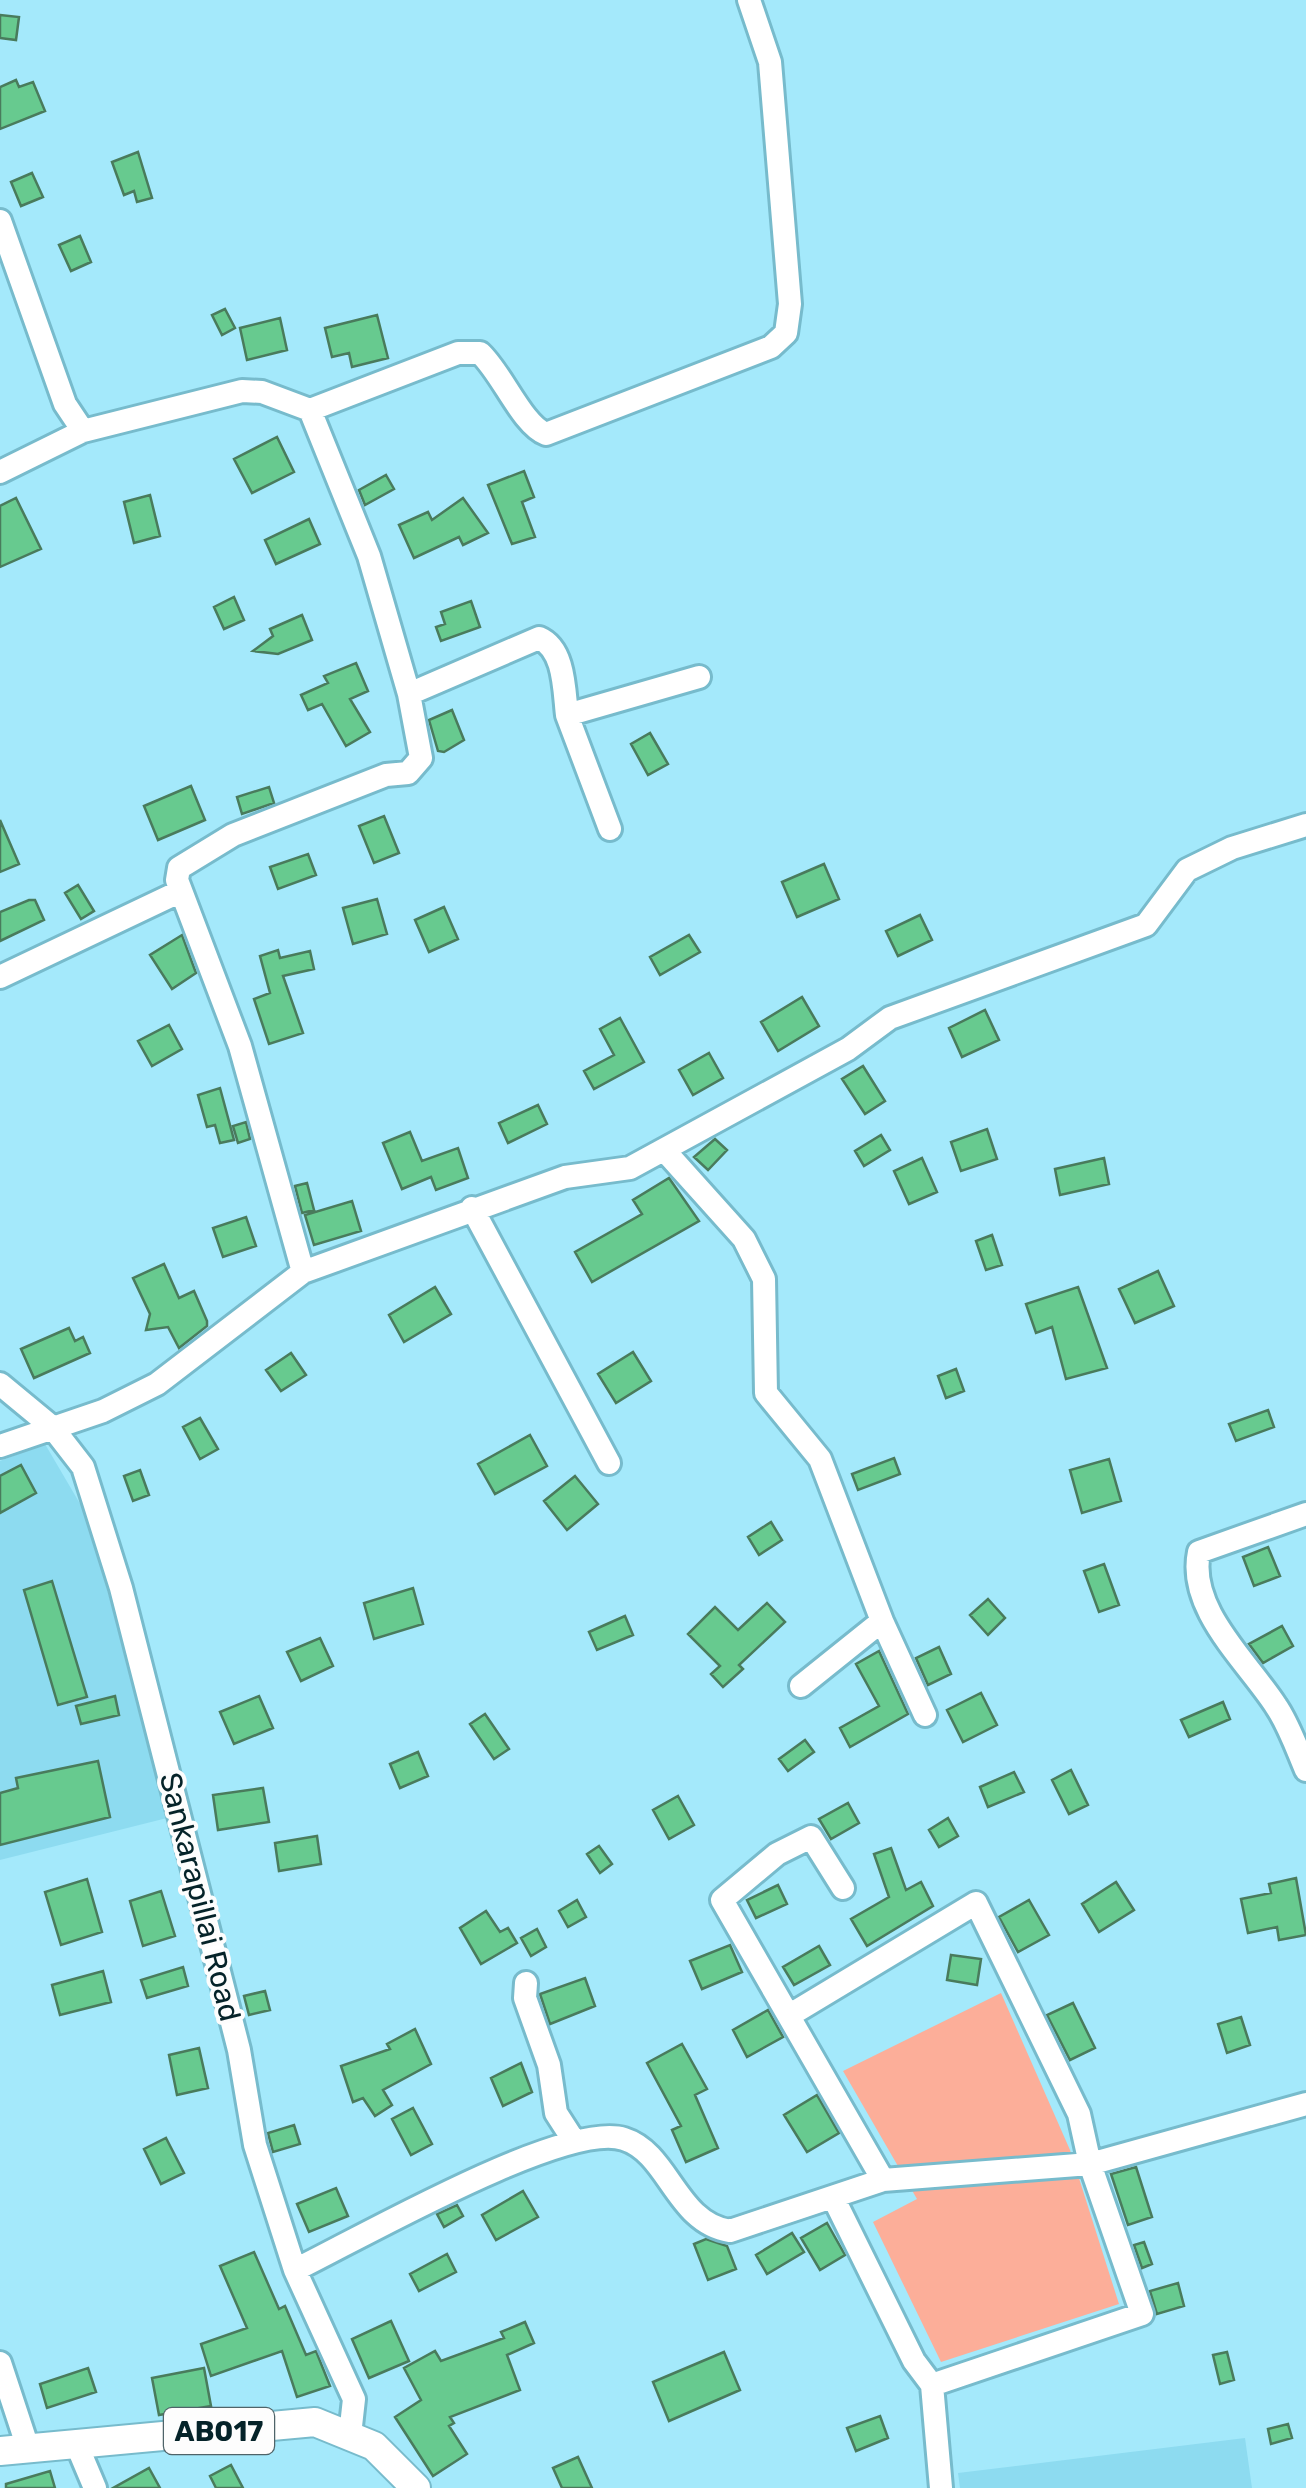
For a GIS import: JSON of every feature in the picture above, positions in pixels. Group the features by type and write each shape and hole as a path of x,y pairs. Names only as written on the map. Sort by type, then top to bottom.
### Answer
{"main road":[{"name":"AB017","path":"14,2450 315,2422 374,2446 416,2488"}],"street":[{"path":"0,472 83,431 242,391 262,392 310,410 441,358 480,353 498,370 530,422 546,434 771,347 786,334 790,304 770,62 749,0"},
{"path":"0,221 64,404 83,431"},
{"path":"303,1272 240,1046 181,891 179,868 233,835 417,768 420,742 369,556 310,410"},
{"path":"409,694 539,638 548,641 559,662 567,715 610,830"},
{"path":"567,715 699,677"},
{"path":"0,1446 102,1411 157,1384 303,1272 565,1176 630,1168 848,1049 890,1018 1146,925 1187,870 1232,848 1306,825"},
{"path":"0,976 181,891"},
{"path":"665,1151 744,1239 764,1279 766,1393 820,1458 882,1621 925,1716"},
{"path":"472,1208 609,1463"},
{"name":"Sankarapillai Road","path":"0,1384 52,1427 83,1467 122,1588 239,2050 255,2145 295,2270 354,2398 350,2435"},
{"path":"1306,1514 1199,1552 1194,1575 1212,1617 1279,1710 1306,1770"},
{"path":"801,1686 882,1621"},
{"path":"843,1888 811,1837 776,1854 722,1900 882,2180"},
{"path":"790,2015 976,1903 1079,2114 1090,2164 1142,2314 932,2385"},
{"path":"526,1983 525,1998 549,2065 556,2113 574,2141"},
{"path":"295,2270 528,2157 574,2141 624,2139 654,2162 671,2189 711,2228 730,2232 882,2180 1090,2164 1306,2104"},
{"path":"833,2196 914,2361 932,2385 941,2488"},
{"path":"0,2362 14,2450"},
{"path":"76,2442 95,2488"}],"shaded area":[{"path":"45,1444 86,1514 171,1817 0,1860 0,1461"},
{"path":"1001,1993 1070,2150 1119,2304 941,2362 873,2222 917,2199 843,2071"},
{"path":"1245,2438 1252,2488 960,2488 958,2473"}],"building":[{"path":"0,15 19,17 16,40 0,38"},
{"path":"16,80 19,87 33,82 45,111 0,129 0,87"},
{"path":"138,152 152,198 137,202 134,191 124,195 112,162"},
{"path":"32,173 43,197 21,206 11,182"},
{"path":"80,236 91,262 71,271 59,245"},
{"path":"225,309 235,328 222,335 212,315"},
{"path":"377,315 388,358 352,367 349,353 332,357 325,328"},
{"path":"280,318 287,350 247,360 240,328"},
{"path":"277,437 294,472 252,493 234,459"},
{"path":"524,471 534,497 522,502 535,537 512,544 488,485"},
{"path":"386,475 394,489 365,505 359,490"},
{"path":"150,495 160,536 134,543 124,502"},
{"path":"16,498 41,549 0,567 0,506"},
{"path":"463,498 488,533 463,545 459,537 414,558 399,525 428,512 432,520"},
{"path":"309,519 320,544 276,564 265,540"},
{"path":"234,597 244,620 224,629 214,607"},
{"path":"471,601 480,627 441,641 436,627 445,624 441,612"},
{"path":"302,615 312,640 278,654 253,651 273,636 270,629"},
{"path":"356,663 368,691 350,699 370,732 346,746 322,704 308,710 301,695 328,683 324,676"},
{"path":"452,710 464,740 444,752 438,751 429,720"},
{"path":"650,733 668,764 648,775 631,744"},
{"path":"191,786 205,820 158,840 144,806"},
{"path":"269,787 274,803 242,814 237,797"},
{"path":"384,816 399,853 374,863 359,826"},
{"path":"0,820 19,864 0,872"},
{"path":"308,854 316,875 278,889 270,867"},
{"path":"824,864 839,899 797,917 782,882"},
{"path":"78,885 94,911 81,919 65,893"},
{"path":"377,899 387,934 353,944 343,908"},
{"path":"35,900 44,920 0,941 0,912"},
{"path":"444,907 458,939 429,952 415,920"},
{"path":"920,915 932,940 898,956 886,931"},
{"path":"182,935 196,973 172,989 150,955"},
{"path":"689,935 700,952 660,975 650,957"},
{"path":"278,950 280,958 310,951 314,969 283,976 303,1033 269,1044 254,999 270,993 260,956"},
{"path":"802,997 819,1026 778,1051 761,1022"},
{"path":"985,1010 999,1040 962,1057 949,1028"},
{"path":"620,1018 644,1062 594,1089 584,1071 614,1055 600,1029"},
{"path":"169,1025 182,1049 152,1066 138,1041"},
{"path":"709,1053 723,1078 693,1095 679,1070"},
{"path":"863,1066 885,1101 865,1114 842,1079"},
{"path":"220,1088 234,1140 220,1143 215,1125 207,1127 198,1095"},
{"path":"538,1105 547,1124 508,1143 499,1123"},
{"path":"246,1122 250,1139 238,1143 233,1126"},
{"path":"987,1129 997,1159 961,1171 951,1142"},
{"path":"410,1132 422,1161 458,1148 468,1178 436,1190 431,1177 402,1189 383,1143"},
{"path":"881,1135 890,1150 864,1166 855,1151"},
{"path":"715,1139 727,1150 708,1170 694,1157"},
{"path":"922,1158 937,1192 909,1204 894,1171"},
{"path":"1104,1158 1109,1184 1060,1195 1055,1169"},
{"path":"669,1178 699,1221 592,1282 575,1252 642,1214 633,1200"},
{"path":"307,1183 314,1210 302,1213 295,1186"},
{"path":"352,1201 361,1231 314,1245 305,1215"},
{"path":"246,1217 256,1246 223,1257 213,1228"},
{"path":"992,1235 1002,1265 986,1270 976,1241"},
{"path":"164,1264 179,1298 194,1291 207,1321 207,1326 179,1348 168,1327 146,1330 150,1314 133,1278"},
{"path":"1158,1271 1174,1306 1135,1323 1119,1289"},
{"path":"435,1287 451,1314 404,1342 389,1315"},
{"path":"1078,1287 1107,1368 1066,1379 1052,1327 1036,1333 1026,1304"},
{"path":"69,1328 75,1341 83,1337 90,1353 34,1378 21,1349"},
{"path":"633,1352 651,1381 616,1403 598,1374"},
{"path":"291,1353 306,1375 281,1391 266,1370"},
{"path":"956,1369 964,1391 946,1398 938,1376"},
{"path":"1268,1410 1274,1427 1236,1441 1229,1424"},
{"path":"200,1418 218,1449 200,1459 183,1427"},
{"path":"530,1435 547,1466 495,1494 478,1464"},
{"path":"894,1458 900,1474 858,1490 852,1474"},
{"path":"1109,1459 1121,1501 1082,1513 1070,1470"},
{"path":"21,1465 36,1493 0,1513 0,1476"},
{"path":"140,1470 149,1495 133,1501 124,1476"},
{"path":"575,1476 598,1504 567,1530 544,1501"},
{"path":"771,1522 782,1540 759,1555 748,1537"},
{"path":"1268,1547 1280,1576 1254,1586 1243,1557"},
{"path":"1104,1564 1119,1605 1099,1612 1084,1571"},
{"path":"52,1581 87,1697 58,1705 24,1590"},
{"path":"413,1588 423,1624 374,1639 364,1603"},
{"path":"988,1599 1005,1618 988,1635 970,1615"},
{"path":"767,1603 785,1622 739,1665 743,1669 723,1687 711,1674 720,1666 688,1634 715,1607 738,1630"},
{"path":"625,1616 633,1635 597,1650 589,1632"},
{"path":"1282,1626 1293,1646 1263,1663 1249,1644"},
{"path":"320,1638 333,1666 301,1681 287,1652"},
{"path":"939,1647 951,1674 928,1685 916,1658"},
{"path":"879,1651 908,1714 850,1747 840,1728 879,1706 856,1664"},
{"path":"981,1693 997,1725 963,1742 947,1710"},
{"path":"115,1696 119,1715 81,1724 76,1706"},
{"path":"259,1696 273,1728 234,1744 220,1712"},
{"path":"1223,1702 1230,1719 1189,1737 1181,1720"},
{"path":"485,1714 509,1749 494,1759 470,1724"},
{"path":"805,1740 814,1752 788,1771 779,1759"},
{"path":"418,1752 428,1776 400,1788 390,1764"},
{"path":"98,1761 110,1817 0,1845 0,1793 18,1788 16,1778"},
{"path":"1071,1770 1088,1805 1069,1814 1052,1780"},
{"path":"1014,1772 1024,1792 988,1807 980,1787"},
{"path":"263,1788 269,1822 218,1830 213,1795"},
{"path":"678,1796 694,1825 669,1839 653,1810"},
{"path":"848,1803 859,1823 831,1839 819,1819"},
{"path":"948,1818 958,1836 939,1847 929,1830"},
{"path":"317,1836 321,1864 279,1871 275,1843"},
{"path":"599,1846 612,1864 600,1873 587,1854"},
{"path":"891,1848 906,1890 921,1882 933,1906 867,1946 851,1919 889,1897 874,1854"},
{"path":"1296,1878 1306,1935 1279,1940 1277,1927 1248,1933 1241,1899 1271,1893 1269,1884"},
{"path":"87,1879 102,1932 61,1945 45,1892"},
{"path":"1116,1882 1134,1910 1099,1932 1082,1904"},
{"path":"778,1885 787,1904 756,1918 747,1900"},
{"path":"161,1891 175,1936 143,1946 130,1901"},
{"path":"577,1900 586,1917 568,1927 559,1911"},
{"path":"1029,1900 1049,1935 1018,1952 999,1917"},
{"path":"486,1911 500,1932 508,1928 517,1943 481,1964 460,1928"},
{"path":"537,1929 546,1947 531,1956 521,1938"},
{"path":"730,1945 742,1972 702,1989 690,1961"},
{"path":"819,1946 830,1965 794,1985 783,1967"},
{"path":"951,1955 981,1959 977,1985 947,1980"},
{"path":"183,1967 188,1986 147,1998 141,1980"},
{"path":"103,1971 111,2002 60,2015 52,1985"},
{"path":"585,1978 595,2006 550,2024 540,1994"},
{"path":"265,1991 270,2010 249,2015 244,1996"},
{"path":"1073,2003 1095,2048 1070,2060 1047,2015"},
{"path":"768,2010 783,2037 747,2057 733,2030"},
{"path":"1241,2017 1250,2045 1227,2053 1218,2024"},
{"path":"415,2029 431,2064 383,2090 392,2105 375,2116 363,2098 353,2102 341,2066 390,2049 387,2044"},
{"path":"682,2044 707,2089 695,2095 718,2148 686,2162 672,2130 681,2126 647,2063"},
{"path":"199,2048 208,2088 177,2095 169,2055"},
{"path":"521,2063 532,2092 503,2106 491,2078"},
{"path":"817,2095 839,2133 807,2152 784,2115"},
{"path":"413,2108 432,2144 411,2155 392,2119"},
{"path":"294,2125 300,2144 273,2152 268,2133"},
{"path":"166,2138 184,2173 161,2184 144,2149"},
{"path":"1136,2167 1152,2217 1128,2225 1111,2174"},
{"path":"336,2188 348,2216 309,2232 297,2204"},
{"path":"523,2191 538,2217 496,2240 482,2215"},
{"path":"457,2205 463,2216 444,2227 437,2214"},
{"path":"827,2223 845,2255 820,2270 801,2238"},
{"path":"792,2233 804,2252 767,2274 756,2255"},
{"path":"706,2239 727,2246 736,2269 708,2280 694,2244"},
{"path":"1144,2242 1152,2264 1142,2268 1134,2245"},
{"path":"254,2252 279,2309 285,2306 306,2355 316,2351 330,2386 297,2397 282,2351 211,2376 201,2344 247,2328 220,2266"},
{"path":"447,2254 456,2272 419,2291 410,2274"},
{"path":"1178,2283 1184,2306 1157,2314 1150,2291"},
{"path":"391,2321 409,2361 369,2378 352,2339"},
{"path":"525,2322 534,2343 507,2355 520,2390 450,2417 454,2423 449,2426 467,2454 433,2476 395,2417 421,2400 404,2368 435,2351 441,2361 504,2338 501,2332"},
{"path":"724,2352 740,2390 669,2421 653,2382"},
{"path":"1227,2352 1234,2380 1220,2384 1213,2355"},
{"path":"88,2368 96,2392 47,2408 40,2384"},
{"path":"204,2368 211,2406 159,2415 152,2378"},
{"path":"880,2416 888,2438 856,2451 847,2428"},
{"path":"1288,2424 1292,2438 1271,2444 1268,2429"},
{"path":"578,2457 592,2488 562,2488 553,2468"},
{"path":"231,2465 243,2488 216,2488 210,2476"},
{"path":"149,2468 160,2488 113,2488"},
{"path":"50,2471 55,2488 6,2488 6,2484"}]}
